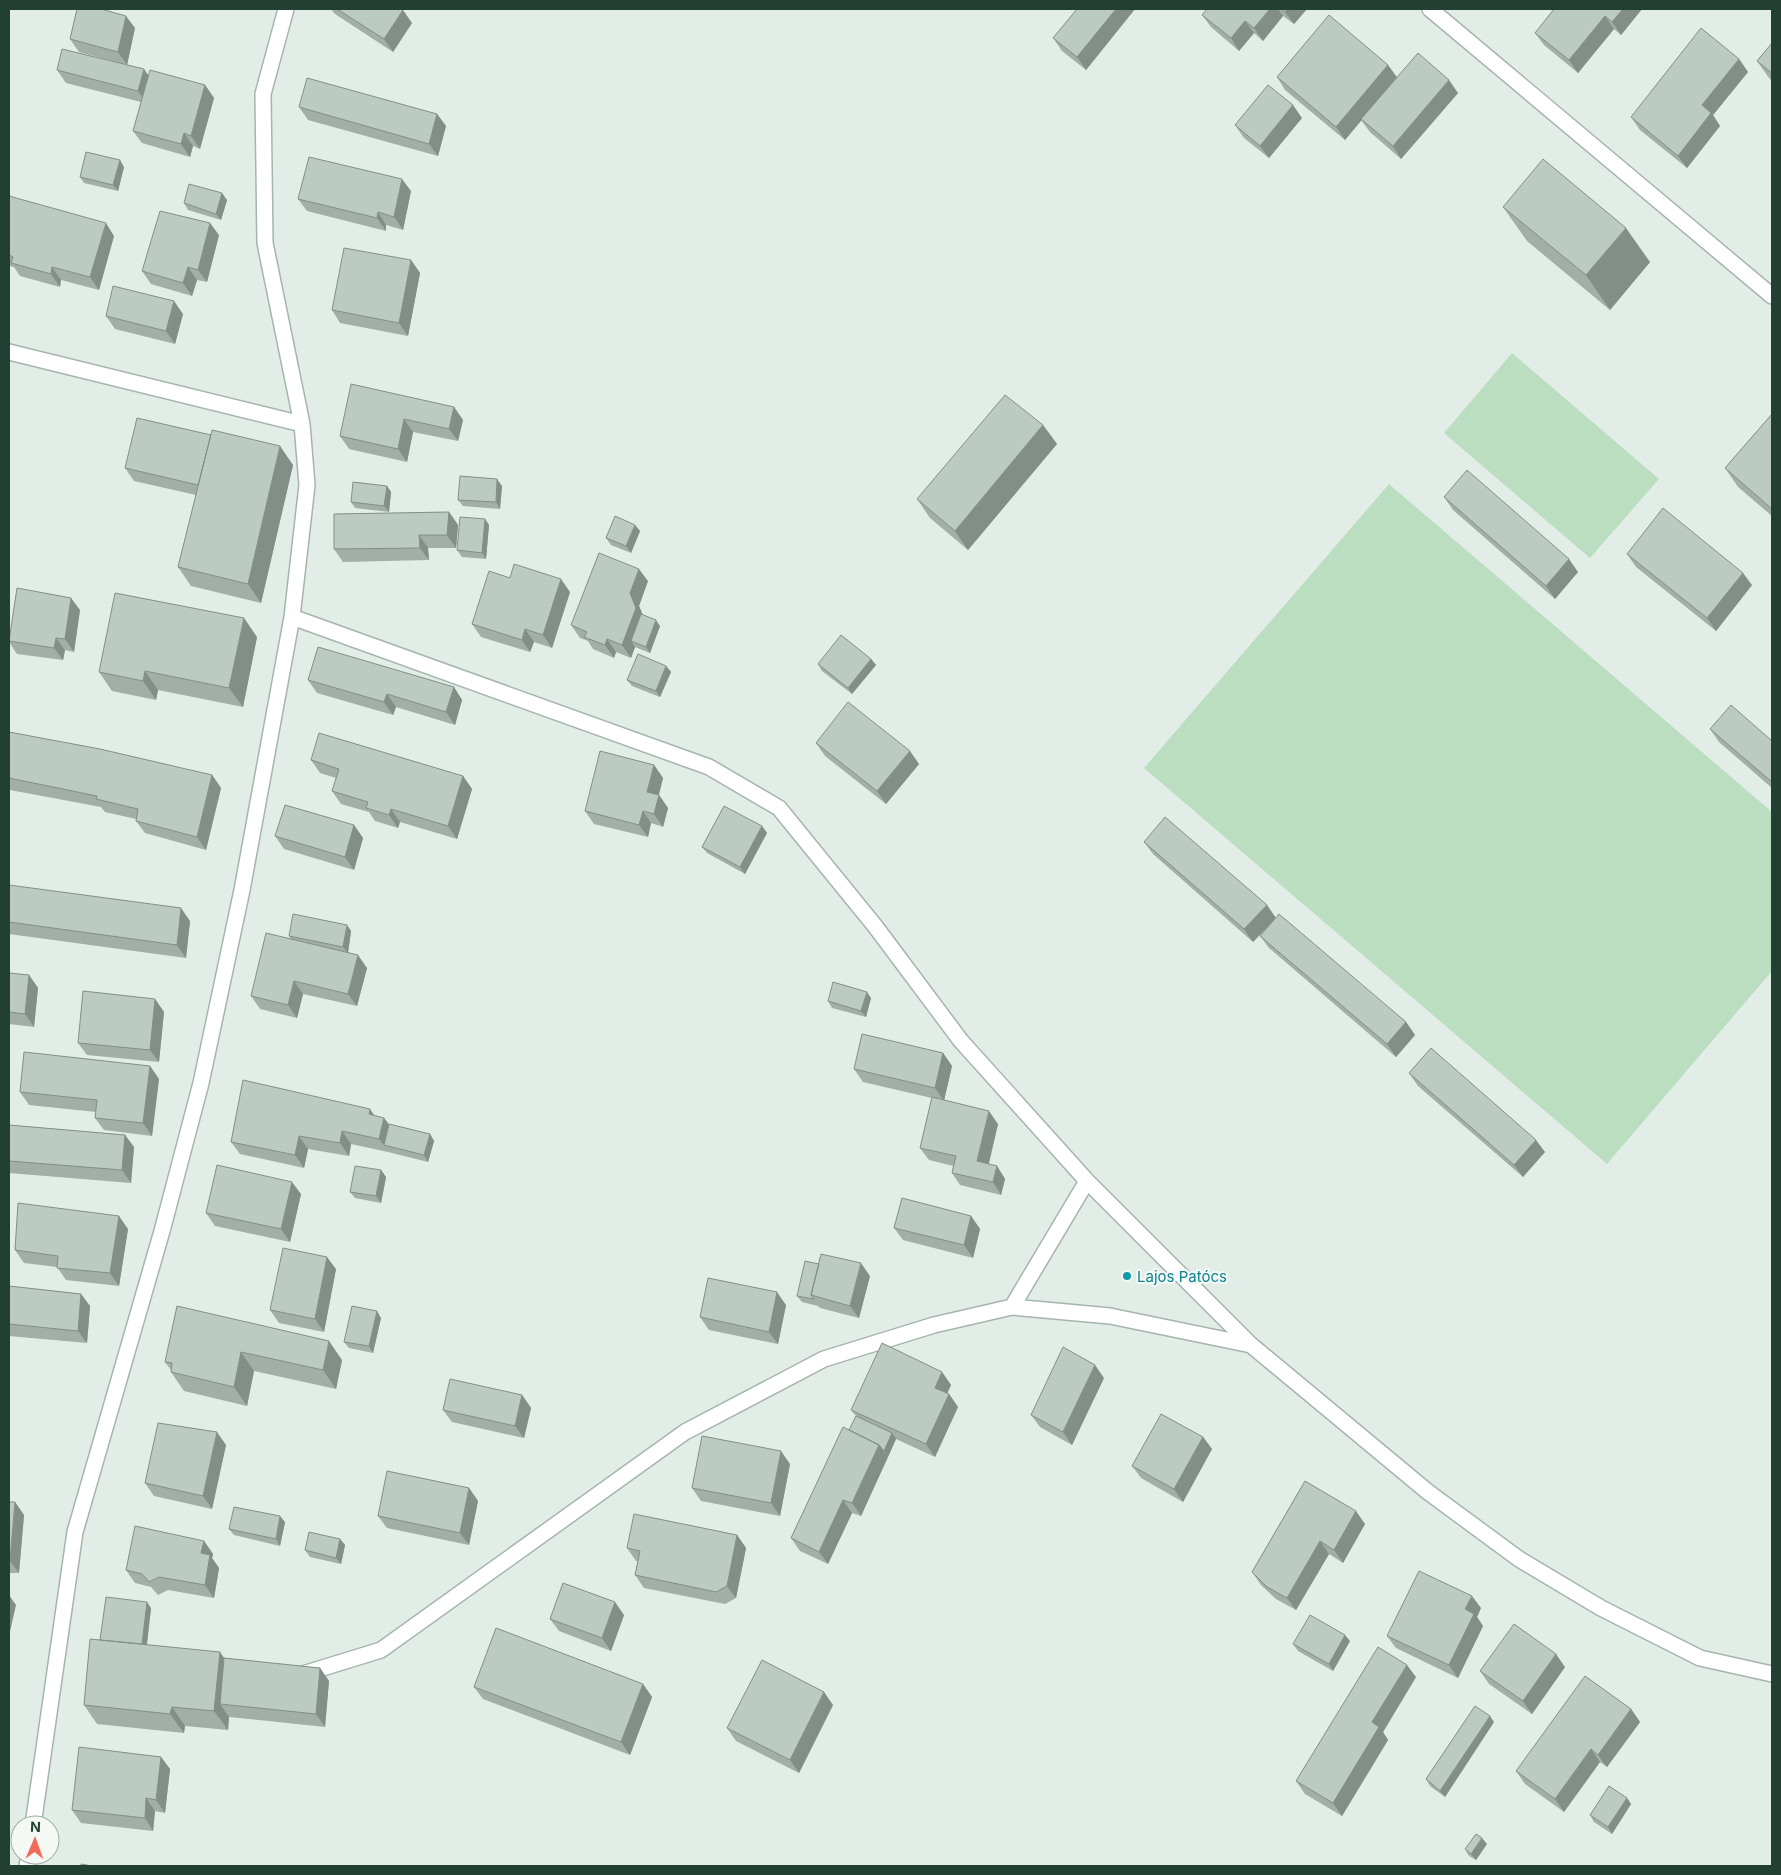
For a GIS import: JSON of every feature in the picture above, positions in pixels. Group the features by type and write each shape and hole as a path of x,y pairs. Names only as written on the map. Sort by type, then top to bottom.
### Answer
{"street":[{"path":"34,1815 75,1532 162,1231 201,1083 242,890 292,617 307,485 302,424 265,243 263,94 286,9"},
{"path":"1430,9 1772,296"},
{"path":"9,352 302,424"},
{"path":"292,617 708,767 779,808 875,926 961,1041 1087,1181 1251,1345 1428,1492 1519,1559 1601,1608 1700,1658 1772,1674"},
{"path":"1012,1307 1087,1181"},
{"path":"301,1675 381,1650 685,1432 815,1364 934,1325 1012,1307 1110,1316 1251,1345"}],"green space":[{"path":"1512,353 1659,479 1590,558 1444,433"},
{"path":"1389,484 1772,812 1772,971 1607,1164 1144,768"}],"building":[{"path":"77,9 101,9 126,16 118,52 70,39"},
{"path":"337,9 401,9 403,10 384,39"},
{"path":"1077,9 1116,9 1077,57 1053,38"},
{"path":"1207,9 1270,9 1254,28 1245,21 1231,38 1202,15"},
{"path":"1554,9 1623,9 1612,22 1605,16 1569,60 1535,33"},
{"path":"1329,15 1388,65 1336,127 1277,77"},
{"path":"1701,28 1739,59 1702,105 1711,113 1678,156 1631,117"},
{"path":"1772,43 1772,73 1757,61"},
{"path":"62,49 144,69 138,91 57,70"},
{"path":"1418,53 1449,80 1393,146 1361,119"},
{"path":"150,70 205,85 191,136 184,133 181,144 133,131"},
{"path":"307,78 437,114 429,144 299,107"},
{"path":"1268,85 1293,105 1260,146 1235,125"},
{"path":"86,152 120,160 113,185 80,177"},
{"path":"309,157 402,179 394,217 378,212 377,218 298,199"},
{"path":"1543,159 1626,228 1586,275 1503,207"},
{"path":"189,184 222,193 216,214 184,203"},
{"path":"9,196 106,223 90,277 52,267 51,274 11,263 13,257 9,255"},
{"path":"160,211 210,223 198,270 188,267 183,283 142,271"},
{"path":"344,248 411,260 399,323 332,310"},
{"path":"113,286 174,301 166,331 106,316"},
{"path":"351,384 454,407 449,429 404,419 398,449 340,436"},
{"path":"1005,395 1043,425 955,531 917,499"},
{"path":"1772,414 1772,509 1725,468"},
{"path":"137,418 211,435 198,485 125,468"},
{"path":"212,430 280,446 248,584 178,567"},
{"path":"1467,470 1569,559 1546,586 1444,497"},
{"path":"460,476 497,479 496,502 458,500"},
{"path":"353,482 387,486 384,506 351,502"},
{"path":"1663,508 1743,573 1707,618 1627,554"},
{"path":"449,512 447,535 419,535 420,548 334,549 334,514"},
{"path":"615,516 635,525 626,546 606,538"},
{"path":"460,517 485,519 482,553 457,550"},
{"path":"599,553 639,569 630,593 636,608 622,645 607,639 605,645 584,637 587,632 571,625"},
{"path":"514,564 561,579 543,635 525,629 522,640 472,624 489,571 510,578"},
{"path":"17,588 71,598 65,639 56,638 54,648 9,641"},
{"path":"115,593 244,618 229,688 145,671 143,681 99,672"},
{"path":"641,614 656,620 646,647 631,641"},
{"path":"841,635 871,659 848,688 818,664"},
{"path":"318,647 454,687 446,712 387,694 384,702 308,680"},
{"path":"638,654 666,666 656,691 627,680"},
{"path":"848,702 910,751 877,791 816,743"},
{"path":"1731,705 1772,741 1772,782 1710,729"},
{"path":"9,732 100,749 212,775 197,837 136,821 138,809 96,799 97,796 9,778"},
{"path":"319,733 463,776 448,826 391,809 389,815 366,808 368,802 332,791 339,769 311,760"},
{"path":"600,751 654,765 647,792 659,795 654,814 643,811 639,825 585,811"},
{"path":"285,805 354,825 345,857 275,836"},
{"path":"724,806 762,826 740,867 702,847"},
{"path":"1165,817 1267,905 1244,929 1144,842"},
{"path":"9,885 181,908 177,945 9,922"},
{"path":"293,914 347,925 343,947 289,936"},
{"path":"1279,914 1406,1022 1387,1044 1260,936"},
{"path":"266,933 358,955 348,994 294,981 288,1005 251,996"},
{"path":"9,973 29,975 25,1014 9,1012"},
{"path":"833,982 867,992 861,1011 828,1001"},
{"path":"83,991 155,999 150,1050 78,1043"},
{"path":"862,1034 943,1053 935,1088 854,1069"},
{"path":"1431,1048 1536,1140 1514,1165 1409,1073"},
{"path":"24,1052 150,1066 143,1123 95,1118 97,1100 20,1092"},
{"path":"243,1080 370,1109 369,1114 384,1118 379,1139 342,1131 340,1143 299,1136 295,1155 231,1142"},
{"path":"932,1097 989,1111 977,1161 997,1166 993,1182 952,1173 956,1156 920,1148"},
{"path":"389,1124 430,1134 424,1155 384,1145"},
{"path":"9,1125 125,1135 122,1170 9,1161"},
{"path":"217,1165 292,1182 281,1229 206,1213"},
{"path":"355,1166 381,1170 376,1196 350,1192"},
{"path":"902,1198 971,1216 964,1245 894,1228"},
{"path":"18,1203 119,1216 110,1273 57,1268 58,1256 15,1250"},
{"path":"283,1248 327,1257 315,1319 270,1310"},
{"path":"821,1254 861,1263 850,1306 811,1295"},
{"path":"805,1261 819,1264 811,1295 814,1299 797,1296"},
{"path":"708,1278 777,1292 769,1332 700,1317"},
{"path":"9,1286 81,1294 78,1331 9,1324"},
{"path":"177,1306 329,1341 323,1370 241,1352 234,1387 171,1372 172,1363 165,1362"},
{"path":"352,1306 377,1311 369,1346 344,1342"},
{"path":"882,1343 942,1372 935,1388 949,1394 926,1444 851,1410"},
{"path":"1063,1347 1095,1365 1063,1432 1031,1415"},
{"path":"450,1379 522,1395 515,1426 443,1410"},
{"path":"1161,1414 1203,1437 1174,1489 1132,1466"},
{"path":"856,1416 892,1433 884,1451 879,1445 849,1430"},
{"path":"158,1423 217,1432 203,1496 145,1483"},
{"path":"843,1427 879,1445 852,1503 843,1500 819,1552 791,1538"},
{"path":"702,1436 781,1451 771,1503 692,1488"},
{"path":"387,1471 469,1488 460,1533 378,1516"},
{"path":"1305,1481 1356,1511 1334,1550 1320,1541 1287,1598 1267,1587 1252,1572"},
{"path":"9,1502 15,1502 10,1561 9,1561"},
{"path":"234,1507 280,1516 276,1539 229,1529"},
{"path":"634,1514 737,1535 727,1586 716,1592 635,1575 640,1551 627,1548"},
{"path":"135,1526 204,1541 201,1553 210,1555 205,1585 159,1577 149,1582 142,1574 126,1570"},
{"path":"309,1532 340,1539 336,1558 305,1550"},
{"path":"1419,1571 1472,1596 1465,1609 1474,1614 1449,1665 1387,1636"},
{"path":"563,1583 615,1602 602,1638 550,1619"},
{"path":"106,1597 147,1602 142,1644 100,1640"},
{"path":"1310,1615 1345,1635 1329,1664 1293,1644"},
{"path":"1514,1624 1556,1654 1523,1701 1480,1671"},
{"path":"496,1628 643,1684 621,1742 474,1687"},
{"path":"90,1639 220,1652 214,1711 172,1707 170,1714 84,1705"},
{"path":"1378,1647 1407,1665 1372,1722 1379,1727 1333,1803 1296,1781"},
{"path":"224,1658 320,1668 316,1714 220,1704"},
{"path":"762,1660 824,1692 790,1760 727,1728"},
{"path":"1585,1676 1631,1709 1598,1755 1591,1749 1555,1799 1516,1771"},
{"path":"1475,1706 1490,1716 1440,1791 1426,1779"},
{"path":"79,1747 161,1757 156,1800 146,1798 145,1818 72,1810"},
{"path":"1609,1786 1627,1798 1608,1827 1590,1815"},
{"path":"1476,1834 1482,1838 1471,1854 1465,1849"}],"place":[{"name":"Lajos Patócs","path":"1127,1276"}]}
